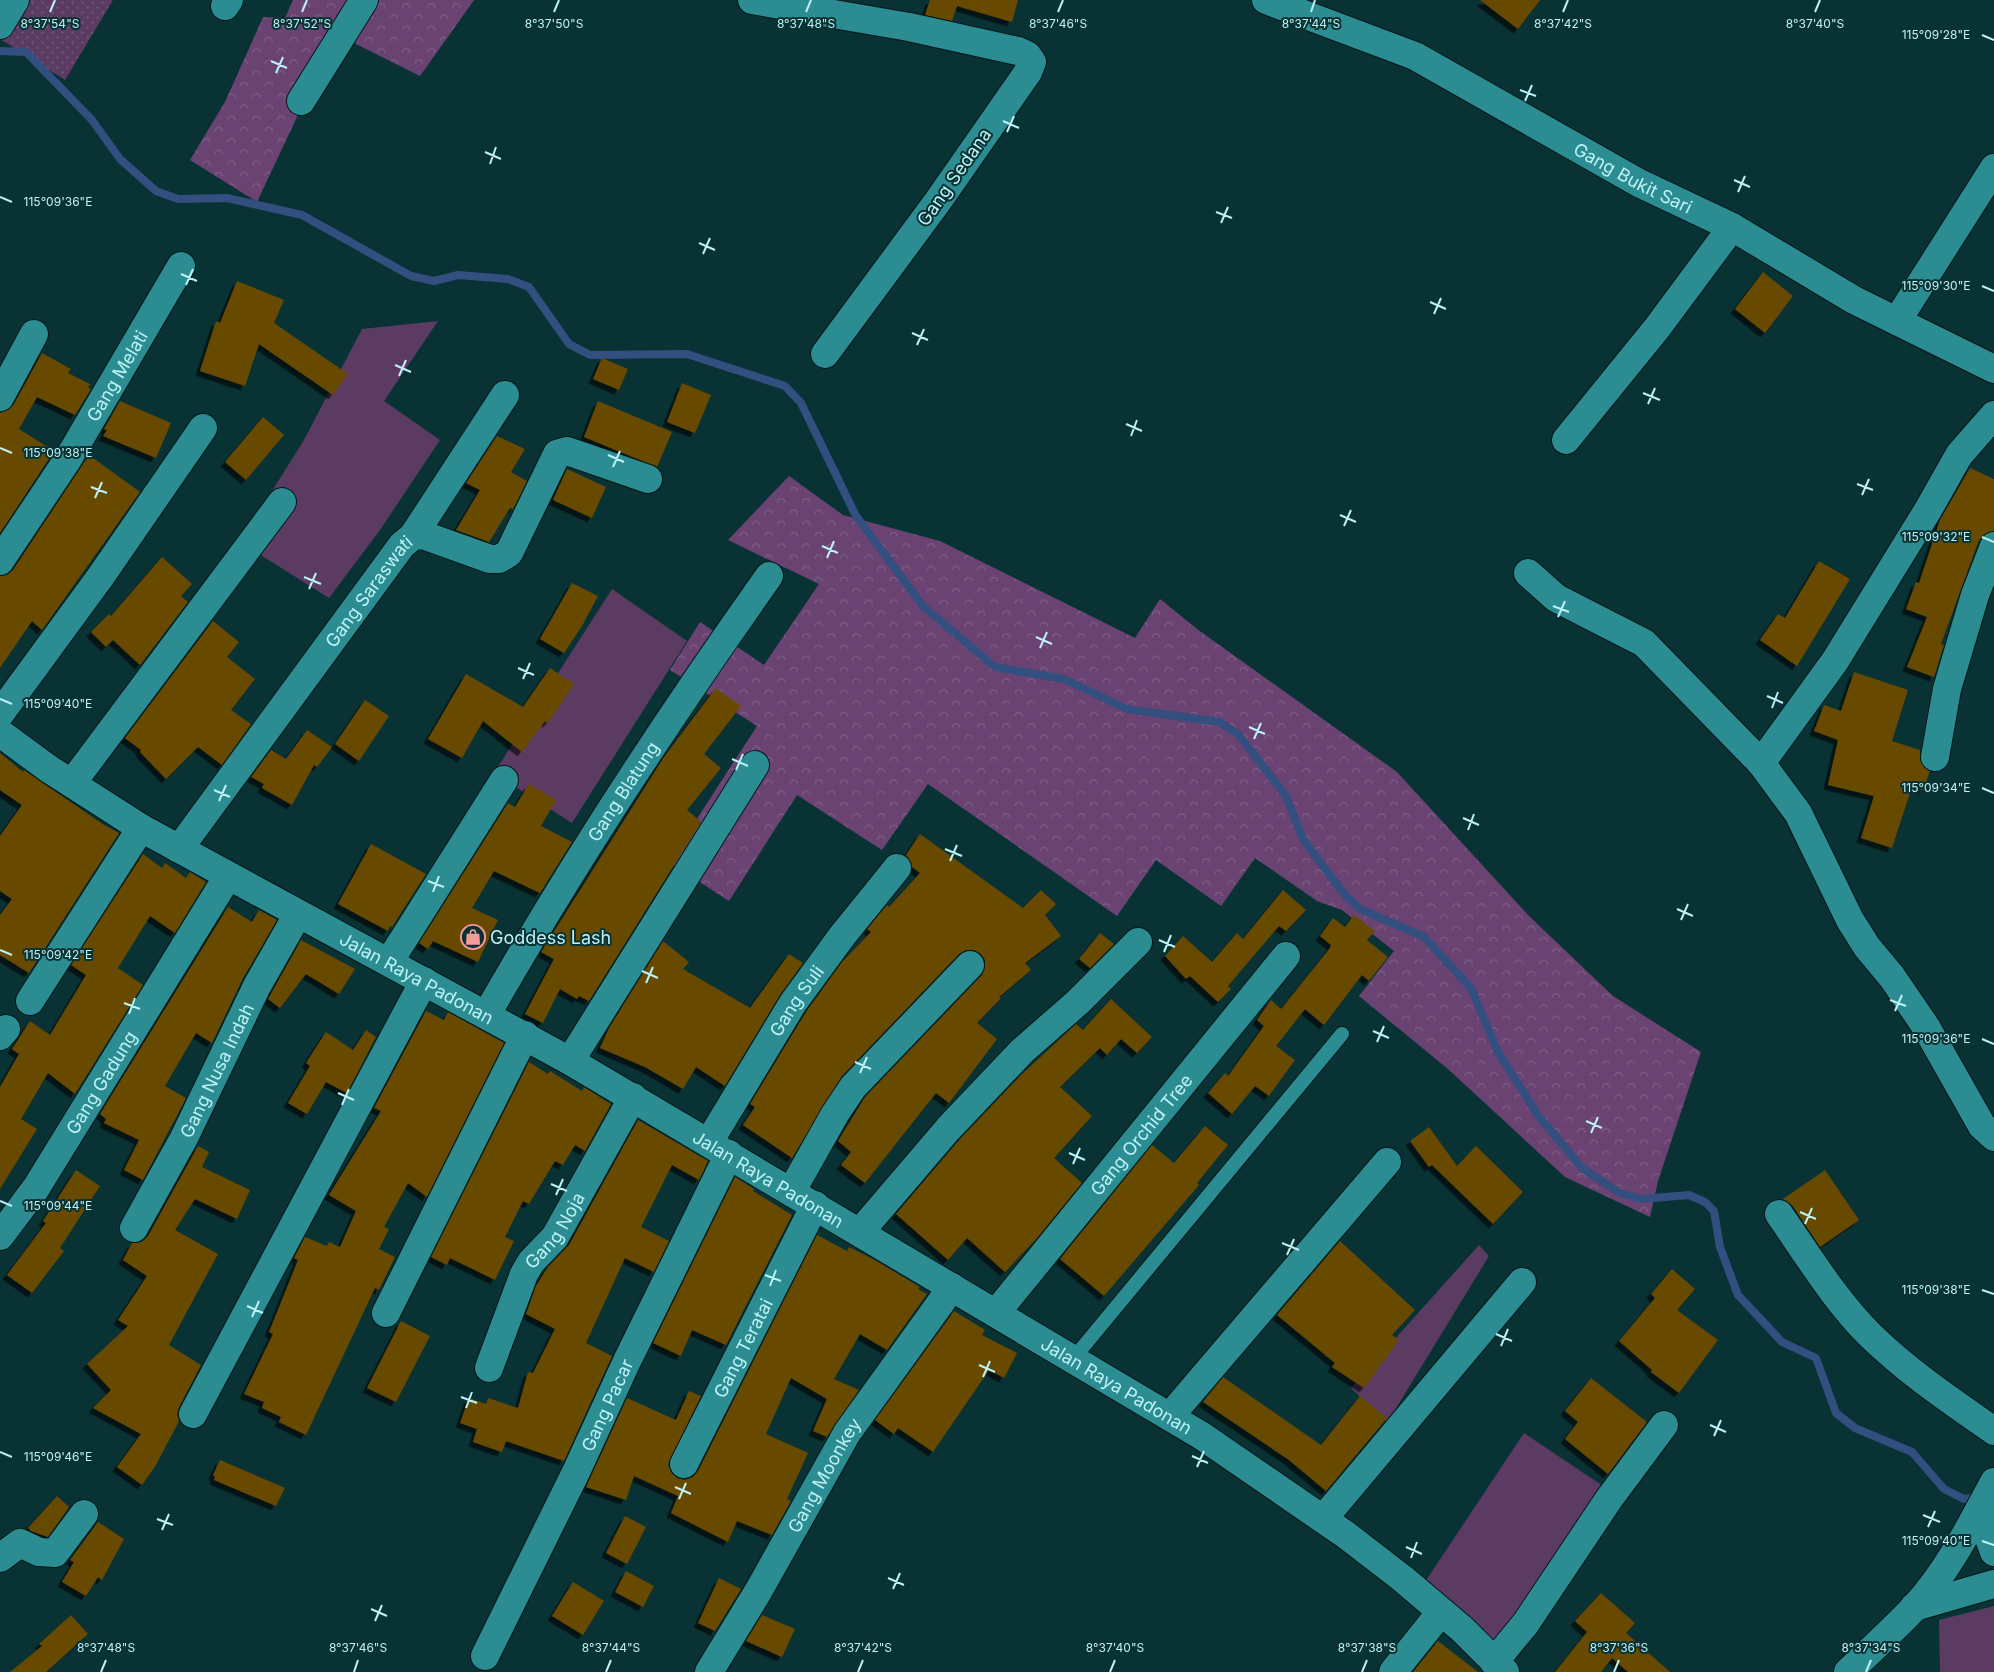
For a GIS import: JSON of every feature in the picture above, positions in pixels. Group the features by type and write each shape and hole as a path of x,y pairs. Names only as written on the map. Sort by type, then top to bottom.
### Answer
{"street":[{"path":"0,25 15,0"},
{"path":"301,101 364,0"},
{"name":"Gang Sedana","path":"752,0 909,27 1018,51 1027,55 1032,62 1022,80 938,201 825,354"},
{"name":"Gang Bukit Sari","path":"1266,0 1415,56 1639,183 1732,227 1854,300 1994,369"},
{"path":"1897,321 1994,168"},
{"path":"1566,440 1657,328 1732,227"},
{"name":"Gang Melati","path":"0,561 68,459 181,266"},
{"path":"0,397 34,334"},
{"path":"413,536 505,395"},
{"path":"1761,763 1834,661 1928,510 1959,455 1994,415"},
{"path":"0,714 101,576 203,428"},
{"name":"Gang Saraswati","path":"180,849 402,545 413,536 423,535 490,559 504,557 509,553 557,454 561,452 567,451 648,478"},
{"path":"72,783 282,502"},
{"path":"1935,757 1948,689 1975,595 1994,546"},
{"path":"1528,574 1556,598 1644,643 1761,763 1798,813 1850,920 1867,947 1902,991 1926,1027 1982,1126 1994,1138"},
{"name":"Gang Blatung","path":"487,1014 546,910 610,808 684,695 770,576"},
{"name":"Jalan Raya Padonan","path":"0,733 141,828 570,1060 1236,1457 1323,1519 1402,1579 1462,1629 1499,1667"},
{"path":"570,1060 756,765"},
{"path":"389,962 504,780"},
{"path":"30,1001 141,828"},
{"name":"Gang Suli","path":"719,1148 793,1003 842,936 897,868"},
{"name":"Gang Gadung","path":"0,1236 36,1188 228,876"},
{"name":"Gang Nusa Indah","path":"134,1228 184,1138 257,986 298,914"},
{"path":"860,1232 948,1129 1022,1051 1078,1002 1138,942"},
{"name":"Gang Orchid Tree","path":"996,1313 1286,956"},
{"path":"792,1192 835,1114 853,1087 970,965"},
{"path":"193,1414 424,981"},
{"path":"386,1313 525,1035"},
{"name":"Gang Noja","path":"489,1368 524,1274 531,1262 555,1237 633,1097"},
{"name":"Gang Pacar","path":"485,1656 576,1472 627,1361 719,1148"},
{"path":"1170,1416 1386,1162"},
{"name":"Gang Teratai","path":"684,1464 815,1205"},
{"path":"1779,1214 1828,1283 1869,1334 1911,1372 1994,1431"},
{"path":"1323,1519 1522,1282"},
{"name":"Gang Moonkey","path":"709,1672 759,1590 847,1433 952,1287"},
{"path":"1499,1667 1526,1623 1609,1499 1664,1425"},
{"path":"1848,1672 1914,1607 1958,1548 1994,1482"},
{"path":"1979,1511 1994,1552"},
{"path":"0,1558 20,1543 40,1552 55,1553 84,1514"},
{"path":"1914,1607 1994,1584"},
{"path":"1393,1672 1441,1612"}],"lane":[{"path":"1073,1359 1342,1034"}],"shaded area":[{"path":"1,0 113,0 65,80 0,39"},
{"path":"438,321 384,401 440,440 380,530 329,598 240,542 304,440 362,329"},
{"path":"612,589 687,641 572,823 494,773"},
{"path":"1479,1245 1489,1256 1387,1423 1351,1388"},
{"path":"1524,1433 1609,1490 1493,1658 1411,1603"},
{"path":"1994,1606 1994,1672 1940,1672 1939,1620"}],"green space":[{"path":"293,0 474,0 420,76 336,34 257,202 190,160 225,102 263,17 285,18"},
{"path":"789,476 843,515 940,541 1135,638 1160,599 1197,629 1397,772 1529,916 1613,996 1701,1052 1658,1181 1650,1217 1565,1177 1448,1069 1359,996 1394,951 1342,910 1317,901 1255,858 1221,906 1156,860 1117,916 928,784 882,850 797,795 729,901 669,862 757,726 670,670 700,622 764,665 819,584 728,540"}],"building":[{"path":"930,0 1018,0 1012,22 957,6 952,21 925,15"},
{"path":"1480,0 1540,0 1518,29"},
{"path":"1763,272 1793,296 1765,333 1735,309"},
{"path":"237,281 284,300 274,323 348,374 333,395 259,344 245,386 200,371 216,321 220,323"},
{"path":"42,353 71,369 68,373 90,384 88,388 91,389 75,415 37,397 19,429 54,451 0,533 0,413 8,410 14,404"},
{"path":"602,358 628,369 619,390 593,379"},
{"path":"682,383 711,395 695,433 667,422"},
{"path":"120,401 171,423 156,458 103,436 107,430 104,429"},
{"path":"598,401 672,432 657,467 584,437"},
{"path":"263,417 284,435 246,480 225,462"},
{"path":"497,436 525,449 511,472 527,481 513,509 510,508 489,542 456,530 480,490 466,483"},
{"path":"89,455 140,492 42,630 32,621 0,668 0,576 7,575 13,570"},
{"path":"1970,468 1994,479 1994,531 1985,534 1979,540 1941,644 1944,645 1934,677 1907,667 1927,617 1906,609 1916,582 1919,583 1940,520"},
{"path":"567,469 606,487 592,518 553,500"},
{"path":"162,557 192,584 181,596 188,602 140,665 113,640 106,647 91,632 109,614 111,616"},
{"path":"1819,561 1850,579 1797,666 1760,640 1778,614 1785,618"},
{"path":"572,583 598,596 582,626 564,653 540,639"},
{"path":"213,621 239,642 227,657 255,679 231,710 251,724 222,765 198,747 166,779 140,752 141,750 125,738"},
{"path":"550,668 574,684 548,723 545,721 522,752 483,721 462,758 428,739 466,674 523,707"},
{"path":"1854,672 1908,690 1892,741 1920,750 1921,763 1930,771 1923,790 1912,787 1892,848 1861,838 1874,796 1828,785 1838,740 1814,731 1824,705 1841,711"},
{"path":"716,688 741,706 704,754 721,768 687,810 701,822 589,1001 579,996 577,999 560,989 543,1023 525,1014 554,959 541,952 664,757"},
{"path":"365,700 389,716 359,761 335,744"},
{"path":"307,730 332,747 317,767 314,765 292,805 262,788 264,784 251,777 271,750 286,759"},
{"path":"0,753 23,772 24,770 104,825 119,833 29,973 0,955 0,915 12,899 0,891 0,836 22,805 0,790"},
{"path":"529,784 556,800 541,826 572,842 540,893 494,871 472,908 498,920 478,962 433,941 428,949 419,943 508,803 515,807"},
{"path":"920,834 1023,908 1041,890 1056,904 1045,915 1061,936 1025,963 1031,970 999,997 1001,998 977,1023 997,1039 949,1103 936,1093 865,1183 841,1165 851,1152 838,1141 865,1097 982,975 985,968 985,960 981,954 974,950 966,950 959,954 842,1076 792,1158 743,1125 755,1107 750,1104 806,1012 842,962 871,932 867,929 887,905 889,907 920,873 912,867 906,855"},
{"path":"371,844 426,874 388,931 338,904"},
{"path":"143,854 162,868 165,863 186,878 190,872 206,882 175,933 150,916 118,968 143,985 75,1094 48,1073 21,1119 37,1129 0,1189 0,1087 19,1054 12,1049 30,1021 50,1035 86,975 71,965"},
{"path":"1283,890 1306,910 1286,931 1279,926 1228,986 1231,989 1218,1002 1190,976 1186,979 1165,956 1183,936 1212,962 1237,933 1243,939"},
{"path":"228,907 252,922 259,910 277,920 243,978 212,1043 196,1033 165,1086 186,1098 143,1180 124,1170 139,1140 104,1123 106,1119 100,1114"},
{"path":"1354,915 1375,931 1367,940 1388,957 1369,981 1362,975 1324,1025 1305,1009 1276,1046 1295,1060 1269,1096 1255,1086 1232,1114 1208,1093 1225,1073 1228,1076 1264,1026 1257,1020 1271,1000 1281,1009 1330,948 1331,945 1320,936 1333,918 1345,927"},
{"path":"1100,933 1114,944 1090,968 1079,959"},
{"path":"301,940 355,969 339,994 306,974 280,1008 268,999"},
{"path":"663,941 689,962 683,969 750,1008 789,954 803,963 780,995 725,1086 696,1067 683,1089 645,1067 600,1048 609,1028"},
{"path":"1111,999 1152,1037 1137,1053 1121,1039 1107,1055 1100,1048 1060,1087 1092,1116 1054,1158 1082,1183 1037,1238 1005,1272 967,1238 948,1260 896,1214 960,1139 1020,1076 1076,1024 1083,1030"},
{"path":"426,1011 444,1020 448,1012 504,1043 427,1197 408,1183 384,1227 389,1229 379,1249 395,1257 379,1290 375,1288 306,1435 279,1422 281,1417 262,1408 264,1402 244,1394 273,1334 269,1332 298,1260 294,1258 305,1237 327,1246 329,1242 340,1247 356,1211 329,1195 381,1111 374,1108"},
{"path":"366,1030 376,1037 347,1093 326,1082 307,1114 288,1103 310,1066 306,1063 326,1032 353,1050"},
{"path":"529,1062 548,1074 550,1071 582,1091 584,1087 611,1104 585,1151 575,1145 563,1165 555,1161 529,1204 523,1201 505,1237 514,1241 495,1280 450,1258 447,1265 431,1257"},
{"path":"638,1120 708,1161 699,1180 672,1165 641,1227 669,1241 654,1272 625,1258 586,1343 612,1356 564,1461 506,1441 502,1452 473,1442 477,1429 460,1423 469,1398 486,1404 488,1398 518,1408 528,1372 533,1373 555,1329 526,1314 536,1286 548,1267 569,1245"},
{"path":"1205,1126 1228,1145 1197,1183 1199,1185 1104,1296 1060,1259 1152,1145 1174,1163"},
{"path":"1429,1127 1457,1166 1476,1146 1523,1192 1493,1224 1432,1165 1429,1167 1410,1141"},
{"path":"198,1146 209,1152 202,1167 250,1190 237,1219 195,1199 175,1230 218,1254 169,1345 201,1365 179,1407 177,1414 179,1421 156,1465 142,1485 117,1467 141,1434 93,1408 111,1390 87,1364 128,1326 118,1320 147,1276 123,1260 132,1243 142,1242 148,1236"},
{"path":"76,1170 100,1186 60,1248 64,1251 32,1293 7,1275 46,1223 43,1221"},
{"path":"1825,1170 1859,1220 1820,1247 1792,1205 1783,1199"},
{"path":"735,1177 754,1189 753,1191 792,1215 726,1345 692,1330 681,1356 653,1343"},
{"path":"817,1235 847,1251 849,1247 873,1259 920,1287 918,1289 927,1294 887,1350 860,1334 834,1379 859,1390 827,1437 813,1431 827,1399 791,1378 766,1434 808,1453 787,1499 791,1501 772,1535 737,1521 728,1542 671,1513 678,1496 634,1476 626,1500 586,1487 627,1398 676,1420 689,1391 701,1396 668,1464 671,1472 677,1478 685,1480 693,1477 698,1471"},
{"path":"1340,1241 1415,1310 1392,1335 1399,1340 1364,1388 1332,1367 1335,1363 1277,1315"},
{"path":"1672,1269 1695,1289 1677,1310 1718,1340 1679,1393 1651,1372 1652,1370 1619,1341 1655,1298 1651,1294"},
{"path":"954,1311 985,1330 982,1335 1017,1353 1004,1378 989,1370 933,1452 898,1428 894,1434 875,1420"},
{"path":"401,1321 430,1336 396,1402 367,1388"},
{"path":"1223,1377 1321,1445 1360,1396 1387,1418 1326,1491 1289,1460 1203,1402"},
{"path":"1591,1378 1647,1422 1608,1474 1565,1439 1578,1422 1565,1411"},
{"path":"220,1460 285,1488 276,1506 214,1480 215,1477 213,1475"},
{"path":"57,1496 69,1507 48,1537 31,1531 28,1528"},
{"path":"625,1516 646,1527 627,1564 606,1553"},
{"path":"98,1522 124,1539 102,1580 98,1577 86,1596 62,1582 74,1562 70,1560"},
{"path":"626,1571 654,1586 643,1607 615,1592"},
{"path":"719,1578 741,1589 715,1631 698,1623"},
{"path":"573,1582 604,1601 583,1635 552,1616"},
{"path":"1601,1593 1635,1623 1626,1633 1670,1672 1628,1672 1612,1658 1601,1672 1555,1672 1587,1632 1575,1621"},
{"path":"71,1615 88,1634 46,1672 10,1672 42,1646 39,1644"},
{"path":"762,1615 795,1629 782,1657 746,1641"},
{"path":"1438,1641 1478,1672 1413,1672"}],"waterway":[{"path":"0,51 26,52 92,120 120,159 156,191 178,199 227,198 302,215 411,276 434,281 458,275 508,279 529,287 569,344 590,355 687,354 785,386 801,403 856,516 923,606 995,667 1064,679 1127,709 1219,722 1238,734 1286,796 1303,839 1344,894 1360,909 1424,937 1471,988 1498,1052 1537,1114 1582,1168 1620,1193 1641,1199 1689,1195 1705,1202 1714,1211 1720,1247 1738,1295 1782,1342 1816,1358 1836,1413 1855,1428 1912,1452 1944,1489 1964,1499 1980,1497"}],"place":[{"name":"Goddess Lash","path":"473,937"}]}
